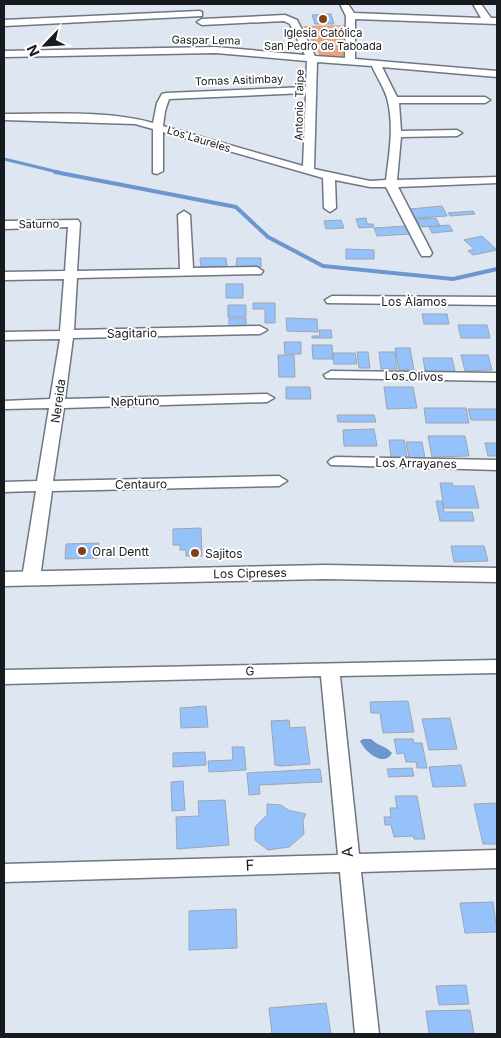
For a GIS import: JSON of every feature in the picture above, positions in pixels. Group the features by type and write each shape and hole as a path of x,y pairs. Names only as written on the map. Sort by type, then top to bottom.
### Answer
{"street":[{"path":"4,23 202,22 195,4"},
{"path":"344,4 350,16 350,63"},
{"path":"477,4 493,21"},
{"path":"350,16 493,21"},
{"name":"Antonio Taipe","path":"202,22 286,18 294,22 312,59 310,165 308,171"},
{"name":"Gaspar Lema","path":"4,54 214,47 377,66 497,74"},
{"path":"377,66 393,100 396,147 391,185 426,253"},
{"name":"Tomas Asitimbay","path":"158,126 164,98 169,95 310,90"},
{"path":"393,100 485,100"},
{"name":"Los Laureles","path":"4,117 120,119 158,126 329,177 391,185 497,180"},
{"path":"157,171 160,154 158,126"},
{"path":"396,134 457,133"},
{"path":"329,177 330,208"},
{"path":"184,215 187,273"},
{"name":"Saturno","path":"4,225 74,224"},
{"name":"Nereida","path":"31,578 67,335 74,224"},
{"path":"4,276 258,271"},
{"name":"Los Àlamos","path":"332,300 497,301"},
{"name":"Sagitario","path":"4,336 260,330"},
{"name":"Los Olivos","path":"331,375 497,377"},
{"name":"Neptuno","path":"4,405 267,398"},
{"name":"Los Arrayanes","path":"336,462 497,465"},
{"name":"Centauro","path":"4,487 279,481"},
{"name":"Los Cipreses","path":"4,579 325,572 497,575"},
{"name":"G","path":"4,677 497,666"},
{"name":"A","path":"330,670 348,862 367,1034"},
{"name":"F","path":"4,873 497,859"}],"shaded area":[{"path":"347,25 345,58 320,56 303,26"}],"water":[{"path":"371,739 392,753 384,759 375,757 362,745 360,741"}],"building":[{"name":"Iglesia Católica San Pedro de Taboada","path":"331,14 334,24 315,24 312,15"},
{"path":"442,206 447,216 415,218 410,209"},
{"path":"473,211 475,214 450,216 448,213"},
{"path":"366,218 367,224 373,224 374,227 359,228 356,219"},
{"path":"436,218 440,226 421,227 416,219"},
{"path":"341,220 344,228 326,229 324,221"},
{"path":"449,225 453,231 432,233 429,227"},
{"path":"407,226 410,234 377,236 374,228"},
{"path":"482,236 497,250 473,255 468,251 474,249 464,240"},
{"path":"346,249 374,250 374,259 346,259"},
{"path":"200,258 226,258 227,266 201,267"},
{"path":"237,258 261,258 261,267 236,267"},
{"path":"226,284 243,284 243,298 226,298"},
{"path":"253,303 275,303 275,323 265,323 265,309 253,309"},
{"path":"228,305 246,305 246,317 228,317"},
{"path":"422,314 447,314 449,324 424,324"},
{"path":"229,318 246,318 246,326 229,326"},
{"path":"286,318 317,319 318,332 287,331"},
{"path":"458,325 487,325 490,338 461,338"},
{"path":"319,330 331,330 332,338 312,338 312,336 320,336"},
{"path":"284,342 301,342 301,354 285,354"},
{"path":"312,345 332,345 333,359 313,359"},
{"path":"395,348 410,348 414,370 399,370"},
{"path":"357,352 368,352 370,368 359,368"},
{"path":"379,352 395,352 397,369 381,369"},
{"path":"333,353 355,353 357,364 334,364"},
{"path":"278,355 294,355 295,377 279,377"},
{"path":"461,355 488,355 492,370 465,371"},
{"path":"423,358 452,358 455,371 425,371"},
{"path":"286,387 310,387 311,399 286,399"},
{"path":"384,387 413,387 417,408 387,409"},
{"path":"424,408 466,408 469,423 426,423"},
{"path":"468,409 497,409 497,420 471,420"},
{"path":"337,415 374,415 376,422 338,422"},
{"path":"374,429 377,446 344,446 343,430"},
{"path":"428,436 465,436 469,456 432,457"},
{"path":"389,440 404,440 407,457 391,457"},
{"path":"406,442 422,442 425,458 409,458"},
{"path":"485,443 497,443 497,456 488,456"},
{"path":"440,483 452,483 453,486 474,486 479,508 444,508"},
{"path":"436,501 442,501 444,512 472,512 474,521 440,521"},
{"path":"201,528 202,556 186,556 186,550 180,550 180,545 173,545 173,529"},
{"name":"Oral Dentt","path":"99,543 98,558 65,559 66,544"},
{"path":"451,546 484,546 488,561 454,562"},
{"path":"408,701 414,732 383,733 380,713 371,713 370,702"},
{"path":"206,706 208,727 181,728 180,708"},
{"path":"450,718 457,749 429,750 422,719"},
{"path":"289,720 290,728 305,727 310,764 275,765 271,721"},
{"path":"394,739 413,739 414,743 422,743 427,768 417,768 416,762 406,762 404,753 397,754"},
{"path":"232,747 244,747 246,770 209,772 208,761 233,760"},
{"path":"205,752 206,765 173,767 173,753"},
{"path":"461,765 466,786 433,787 429,767"},
{"path":"412,768 414,776 389,777 387,769"},
{"path":"320,769 322,782 259,785 260,794 249,795 247,773"},
{"path":"183,781 185,810 172,811 171,782"},
{"path":"395,796 417,796 425,839 414,839 413,836 394,837 391,825 385,825 384,817 391,817 390,808 397,808"},
{"path":"225,800 229,845 177,849 176,817 199,816 198,801"},
{"path":"497,803 497,844 483,844 474,804"},
{"path":"267,804 281,805 288,810 306,814 303,820 304,834 289,847 268,850 255,840 255,827 267,815"},
{"path":"493,902 497,932 465,933 460,903"},
{"path":"236,909 237,948 189,950 189,911"},
{"path":"466,985 469,1004 439,1005 436,986"},
{"path":"326,1003 331,1034 272,1034 269,1008"},
{"path":"470,1010 474,1034 429,1034 426,1011"}],"waterway":[{"path":"4,159 62,173"},
{"path":"55,172 236,207 268,237 323,266 453,279 497,269"}],"place":[{"name":"Iglesia Católica San Pedro de Taboada","path":"323,19"},
{"name":"Oral Dentt","path":"82,551"},
{"name":"Sajitos","path":"195,553"}]}
